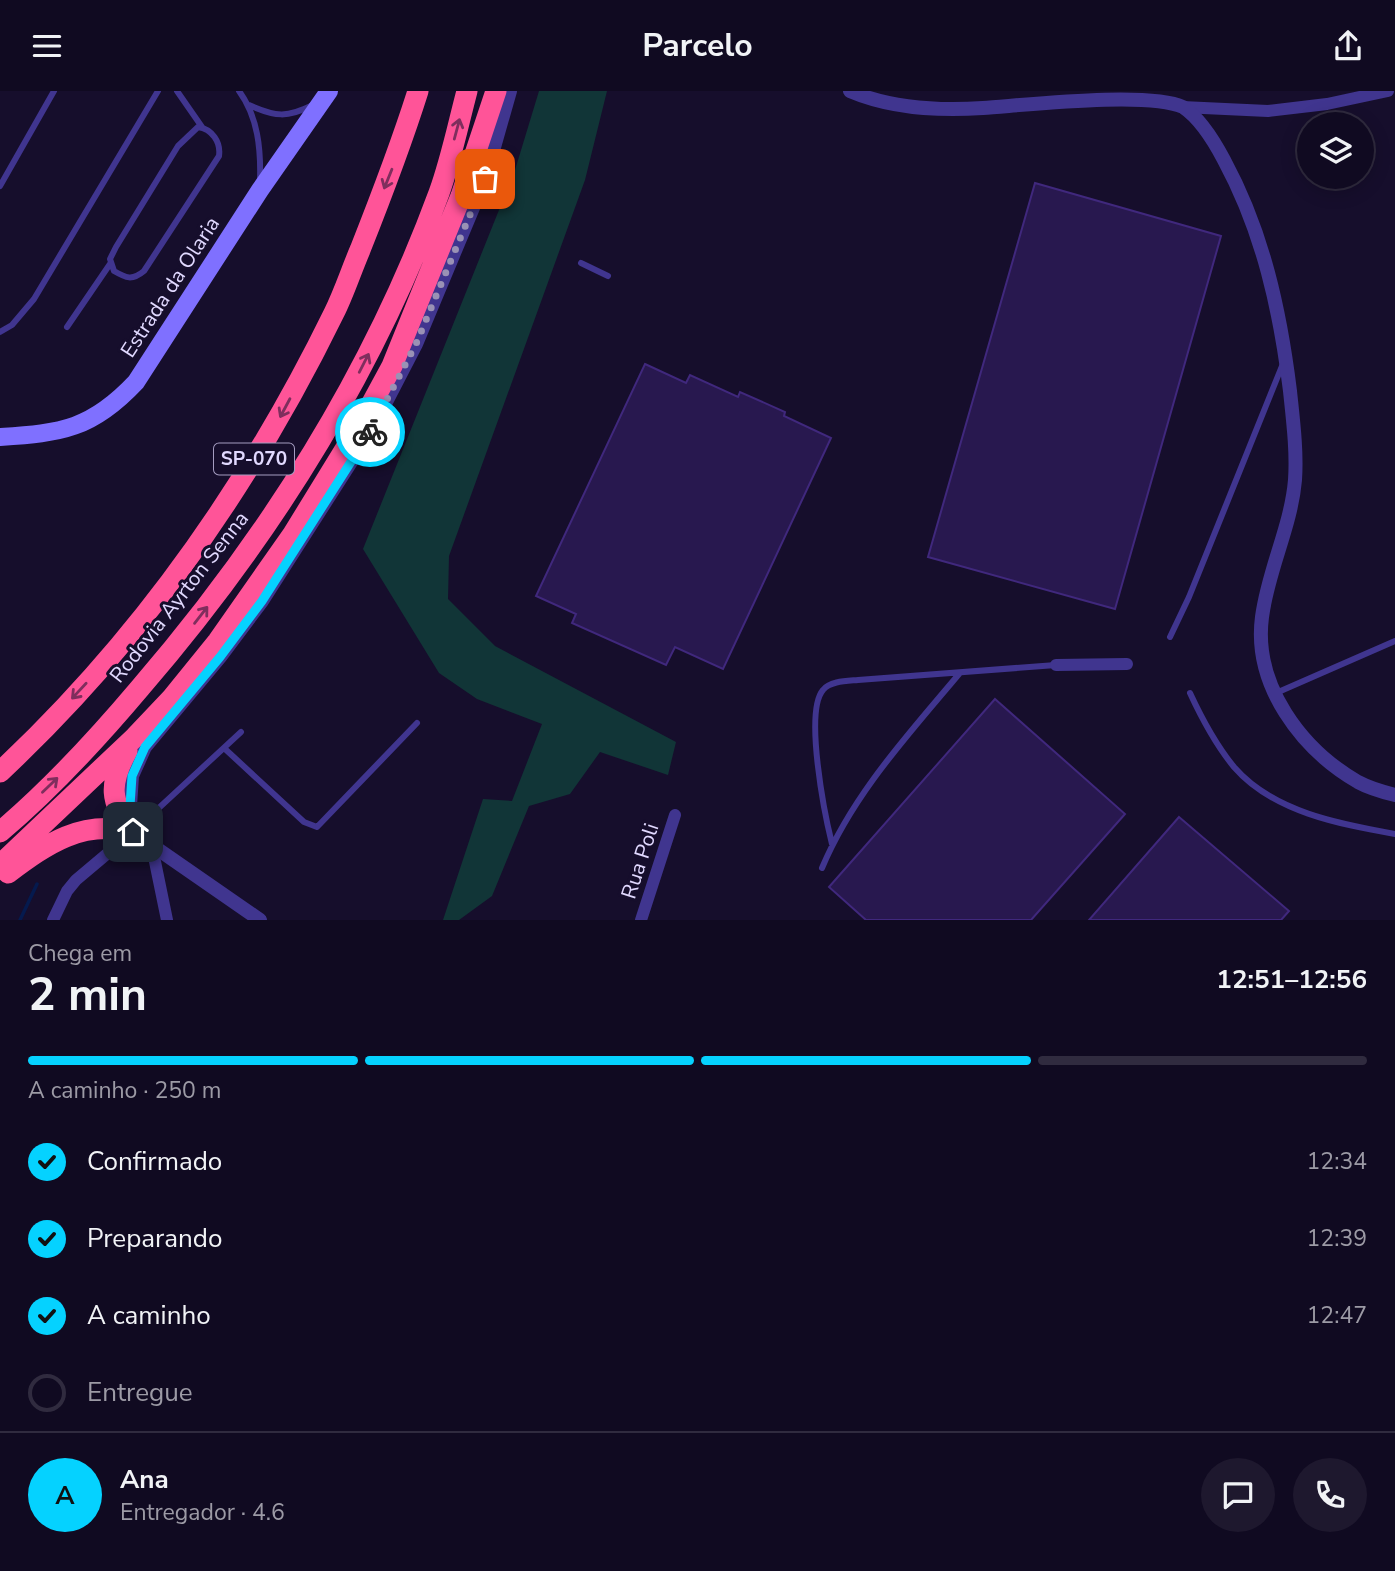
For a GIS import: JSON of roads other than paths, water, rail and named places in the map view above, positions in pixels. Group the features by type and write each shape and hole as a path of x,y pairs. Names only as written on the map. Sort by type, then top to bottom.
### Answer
{"highway":[{"name":"Rodovia Ayrton Senna","path":"0,772 31,743 158,600 220,515 281,416 335,311 396,161 418,91"},
{"name":"Rodovia Ayrton Senna","path":"0,832 97,739 227,583 269,521 345,399 390,312 440,191 467,91"},
{"path":"0,865 135,737 171,699 218,641 293,534 360,425 392,366 473,166 496,91"},
{"path":"133,832 121,817 114,780 135,737"},
{"path":"0,879 52,842 72,834 115,828 133,832"}],"main road":[{"name":"Estrada da Olaria","path":"0,437 43,435 67,430 90,420 118,402 136,382 260,190 327,95"}],"street":[{"path":"260,920 133,832 130,806 132,776 145,747 220,657 262,601 372,429 410,356 453,260 485,179 510,91"},
{"path":"850,91 902,105 940,108 980,108 1135,94 1162,99 1182,107 1268,111 1388,91"},
{"path":"1182,107 1201,124 1238,187 1262,247 1276,300 1286,358 1294,426 1295,479 1289,516 1262,616 1260,641 1265,667 1274,694 1289,718 1328,761 1360,783 1395,795"},
{"path":"1056,664 1127,664"},
{"name":"Rua Poli","path":"641,920 675,815"},
{"path":"53,920 67,891 76,880 133,832"},
{"path":"152,847 167,920"}],"lane":[{"path":"0,186 54,91"},
{"path":"0,332 12,325 34,299 158,91"},
{"path":"110,264 114,271 127,278 138,277 219,156 216,139 202,127 177,91"},
{"path":"239,91 249,105 259,146 260,190"},
{"path":"249,105 266,113 286,116 327,95"},
{"path":"67,327 110,264 116,247 178,146 192,130 202,127"},
{"path":"581,263 608,276"},
{"path":"1170,636 1189,597 1286,358"},
{"path":"1274,694 1395,641"},
{"path":"832,843 823,809 815,729 816,707 824,687 858,680 959,674 1056,664"},
{"path":"822,868 832,843 867,787 959,674"},
{"path":"1190,693 1207,727 1235,768 1268,796 1319,817 1395,834"},
{"path":"224,748 304,822 317,827 417,723"},
{"path":"133,832 242,732"}],"waterway":[{"path":"20,920 37,884"}]}
